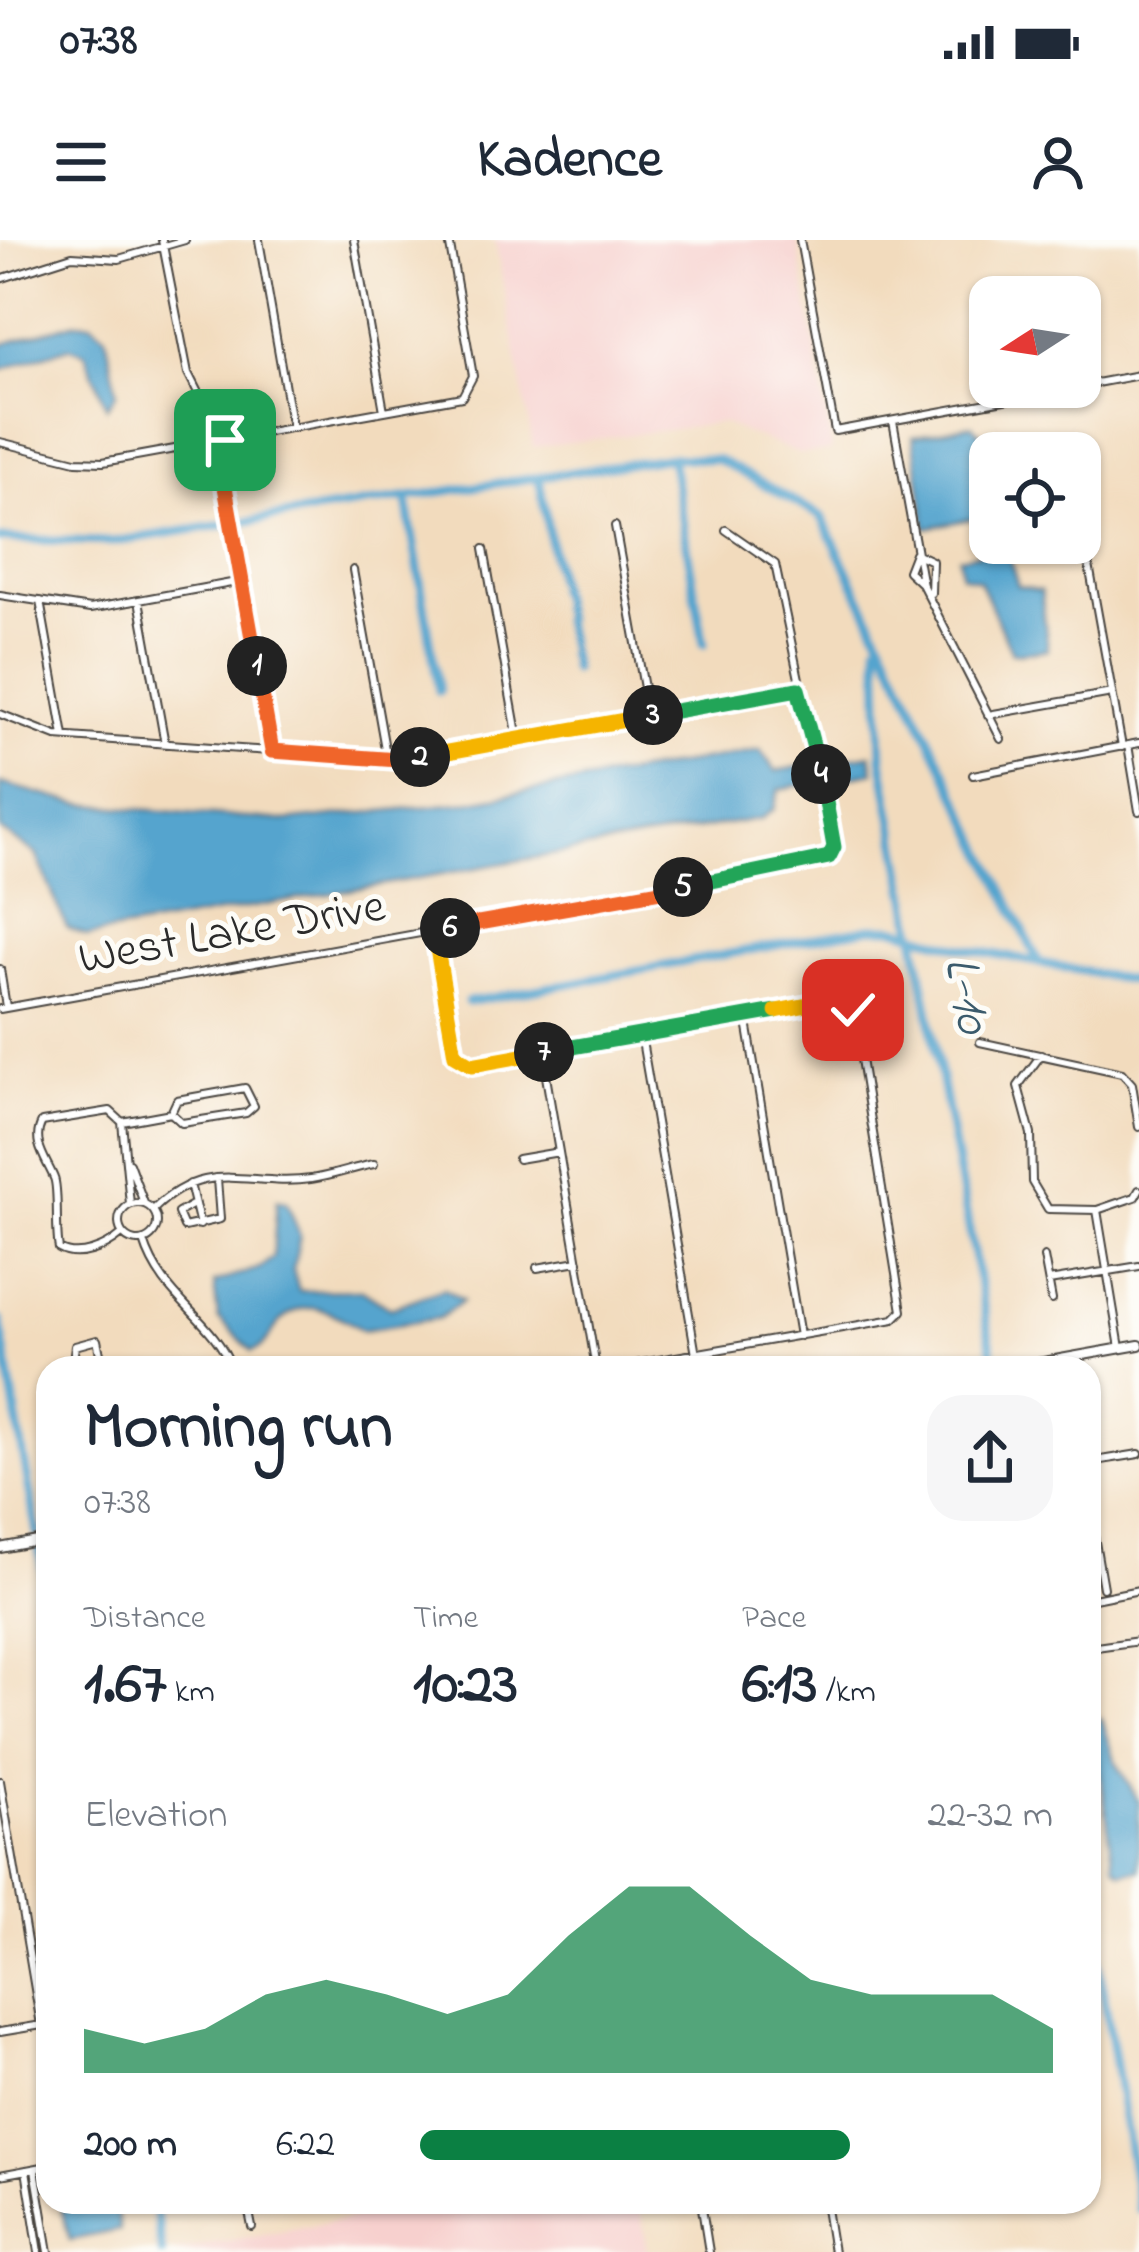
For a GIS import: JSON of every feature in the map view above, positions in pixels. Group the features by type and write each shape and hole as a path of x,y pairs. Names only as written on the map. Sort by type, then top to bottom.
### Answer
{"street":[{"path":"0,278 72,256 113,260 185,240"},
{"path":"259,240 292,428"},
{"path":"354,240 384,412"},
{"path":"0,442 89,462 384,412 467,393 473,376 449,240"},
{"path":"800,240 835,431 969,407"},
{"path":"163,244 185,362 210,411 217,442 272,751"},
{"path":"1101,382 1139,375"},
{"path":"893,421 921,580 1001,739"},
{"path":"615,526 649,716"},
{"path":"0,714 64,736 387,760 798,689 775,564 726,530"},
{"path":"484,549 518,739"},
{"path":"916,553 932,561 930,597"},
{"path":"1090,564 1139,811"},
{"path":"353,571 387,760"},
{"path":"921,580 934,575"},
{"path":"0,596 90,608 242,581"},
{"path":"139,600 165,744"},
{"path":"40,601 64,736"},
{"name":"West Lake Drive","path":"3,1008 829,857 834,847 824,784 798,689"},
{"path":"988,715 1112,693"},
{"path":"973,775 1139,743"},
{"path":"434,931 459,1060 472,1065 840,1000 853,1010 902,1311 894,1319 690,1356"},
{"path":"0,969 3,1008"},
{"path":"746,1016 800,1336"},
{"path":"641,1035 696,1355"},
{"path":"980,1042 1122,1073 1132,1084 1139,1126"},
{"path":"542,1052 594,1356"},
{"path":"1040,1055 1018,1086 1031,1134 1037,1197 1048,1209 1097,1210 1135,1197 1139,1190"},
{"path":"245,1088 253,1096 254,1106 246,1113 182,1123 171,1113 177,1100 245,1088"},
{"path":"122,1234 119,1218 130,1204 122,1122 110,1111 43,1122 38,1131 42,1159 56,1190 52,1213 59,1249 68,1254 97,1249 122,1234 144,1241"},
{"path":"122,1122 171,1113"},
{"path":"518,1159 559,1152"},
{"path":"129,1163 156,1228 144,1241"},
{"path":"130,1204 149,1207 190,1184 217,1179 312,1179 374,1164"},
{"path":"194,1204 181,1208 180,1222 200,1225 223,1214 217,1179"},
{"path":"190,1184 200,1225"},
{"path":"1097,1210 1120,1348"},
{"path":"144,1241 157,1277 227,1356"},
{"path":"1044,1257 1052,1300"},
{"path":"537,1268 578,1261"},
{"path":"1048,1280 1139,1266"},
{"path":"74,1356 75,1346 97,1340 100,1356"},
{"path":"1076,1356 1139,1345"},
{"path":"1101,1460 1139,1454"},
{"path":"0,1548 36,1541"},
{"path":"1101,1576 1103,1588"},
{"path":"1101,1598 1139,1590"},
{"path":"1101,1646 1139,1641"},
{"path":"0,1781 36,1975"},
{"path":"0,2032 36,2026"},
{"path":"0,2175 36,2168"},
{"path":"30,2169 39,2252"},
{"path":"30,2169 36,2195"},
{"path":"40,2214 49,2252"},
{"path":"249,2214 252,2227"},
{"path":"703,2214 710,2252"},
{"path":"827,2214 833,2252"}],"shaded area":[{"path":"495,240 797,240 832,451 799,454 722,423 533,447"},
{"path":"374,2214 641,2214 648,2252 167,2252"}],"water":[{"path":"76,322 91,323 106,335 117,392 107,407 85,353 69,347 0,370 0,345"},
{"path":"972,425 979,432 969,432 969,519 926,528 913,437"},
{"path":"969,555 969,564 1011,564 1018,586 1041,591 1048,650 1012,653 979,580 961,575 959,557"},
{"path":"760,750 776,771 871,754 874,772 779,789 774,809 762,818 88,936 67,928 36,854 0,830 0,783 79,804 284,821 461,803"},
{"path":"277,1200 287,1202 300,1236 293,1270 299,1291 362,1290 390,1308 444,1289 463,1300 440,1318 362,1330 326,1311 303,1308 282,1320 264,1345 252,1351 218,1318 214,1283 260,1268 273,1257"},
{"path":"1101,1720 1116,1762 1139,1802 1139,1870 1121,1872 1114,1865 1101,1780"},
{"path":"62,2214 117,2214 120,2230 70,2240"}],"waterway":[{"path":"671,457 704,644"},
{"path":"0,539 111,542 671,457 719,460 821,516 1039,963"},
{"path":"539,478 573,670"},
{"path":"406,497 439,691"},
{"name":"L-10","path":"878,644 882,759 993,1356"},
{"path":"468,1002 870,928 895,928 958,947 1139,982"},
{"path":"0,1320 36,1528"},
{"name":"L-10","path":"1101,1979 1139,2209"},
{"path":"156,2214 162,2252"}],"route":[{"path":"225,440 217,442 272,751 398,760 798,689 813,729 834,847 825,860 434,931 453,1048 459,1060 472,1065 834,1000 853,1010"}]}
